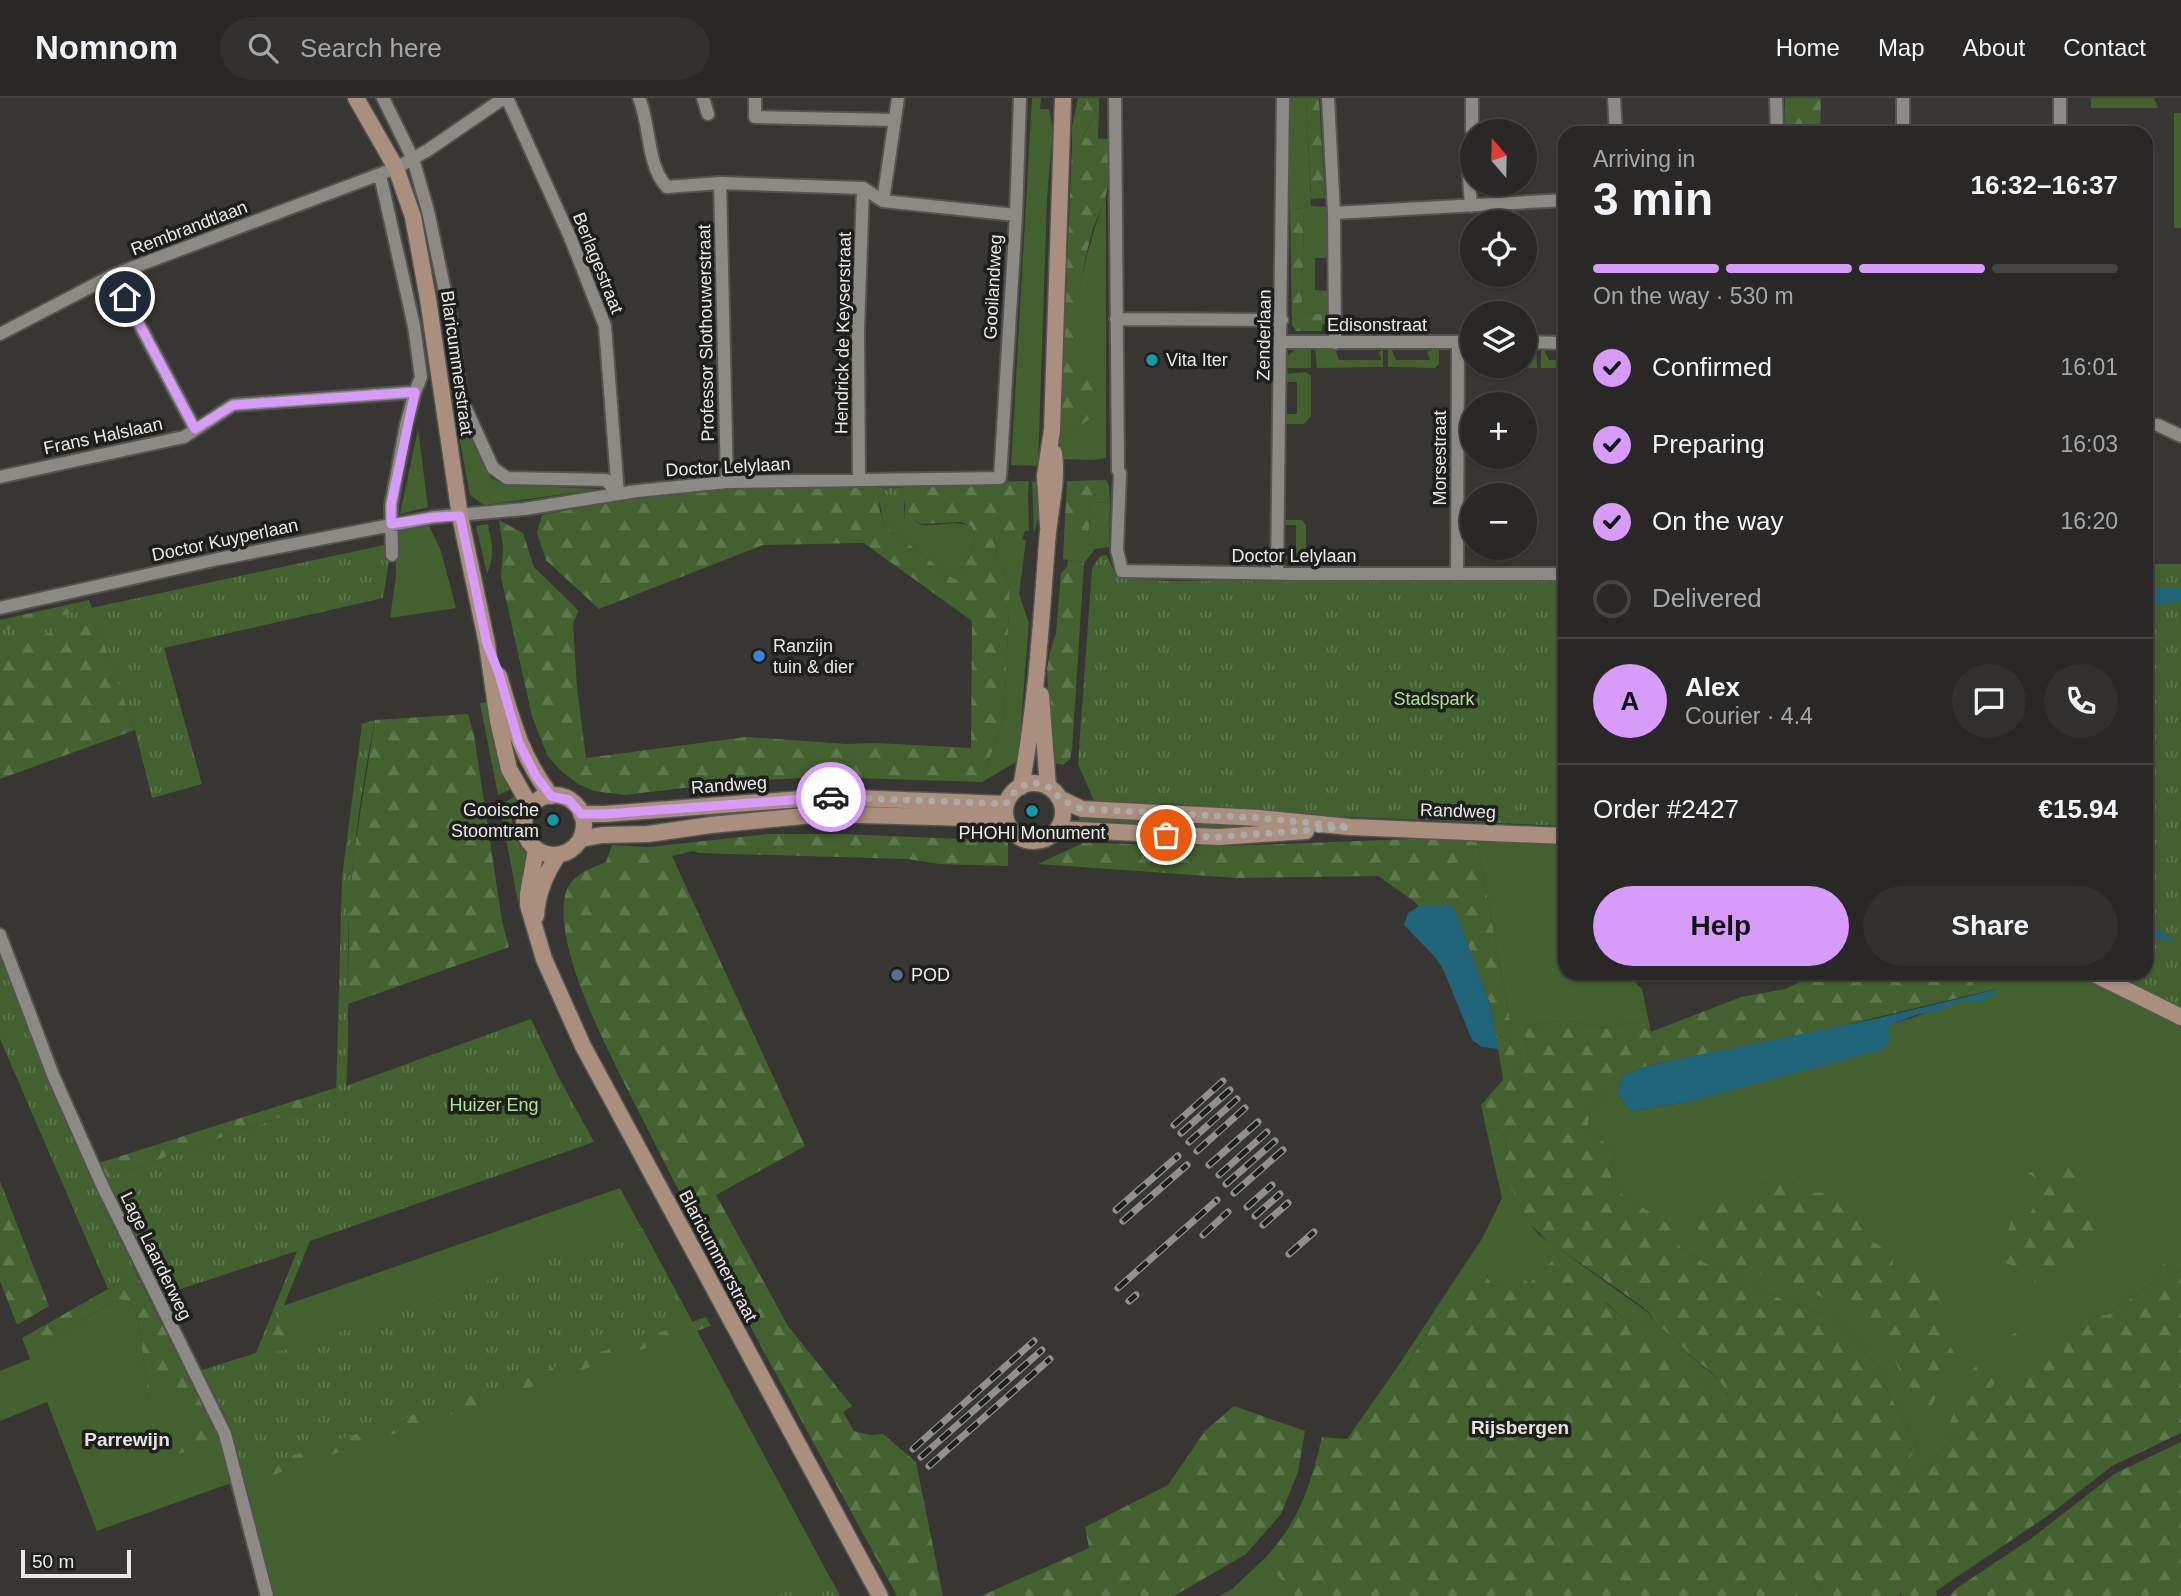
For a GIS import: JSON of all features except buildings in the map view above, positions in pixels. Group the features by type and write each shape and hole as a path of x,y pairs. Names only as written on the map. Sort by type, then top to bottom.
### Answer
{"main road":[{"name":"Blaricummerstraat","path":"356,98 396,168 413,217 426,286 460,516 487,644 498,721 509,769 530,806"},
{"path":"1021,787 1038,660 1048,526 1057,476 1052,430 1063,98"},
{"path":"1063,138 1071,98"},
{"name":"Blaricummerstraat","path":"487,644 498,671 519,743 536,776 551,796"},
{"path":"1038,660 1053,792 1063,808 1062,819 1058,829 1046,838 1030,841 1015,833 1006,811 1014,791 1034,783 1053,792"},
{"name":"Randweg","path":"1053,792 1082,809 1259,818 1350,827 1558,835"},
{"path":"581,839 581,814 569,800 551,796 539,799 530,806 524,825 525,834 537,850 547,855 567,852 581,839 603,835 648,834 825,814 1006,811"},
{"name":"Randweg","path":"581,814 827,797 1006,811"},
{"name":"Randweg","path":"1058,829 1219,837 1350,827"},
{"name":"Blaricummerstraat","path":"537,850 528,905 544,959 583,1046 880,1596"},
{"name":"Blaricummerstraat","path":"536,929 537,904 546,875 558,855"},
{"path":"2106,980 2181,1017"}],"street":[{"name":"Blaricummerstraat","path":"383,98 413,159 428,211 447,302 461,398 493,468 507,478 607,480 618,494"},
{"name":"Rembrandtlaan","path":"0,334 113,275 396,168 505,98"},
{"name":"Berlagestraat","path":"505,98 570,237 605,326 618,494"},
{"path":"703,98 708,114"},
{"path":"755,98 755,117 895,120"},
{"path":"883,201 898,98"},
{"name":"Gooilandweg","path":"1000,478 1016,215 1020,98"},
{"path":"1115,98 1116,319 1282,320"},
{"name":"Zenderlaan","path":"1278,573 1283,98"},
{"path":"1328,98 1334,213 1335,342"},
{"path":"1472,98 1472,119"},
{"path":"1614,98 1616,126"},
{"path":"1776,98 1777,126"},
{"path":"1903,98 1903,126"},
{"path":"2060,98 2060,126"},
{"path":"644,100 657,177 667,187 720,183 863,188 883,201 1016,215"},
{"path":"380,175 414,326 421,377 415,392 391,505 392,555"},
{"name":"Professor Slothouwerstraat","path":"720,183 727,482"},
{"name":"Hendrick de Keyserstraat","path":"859,479 858,331 863,188"},
{"path":"1470,196 1471,206"},
{"path":"1334,213 1558,200"},
{"path":"113,275 195,429"},
{"name":"Doctor Lelylaan","path":"1116,319 1120,473 1117,550 1122,571 1558,574"},
{"name":"Edisonstraat","path":"1282,342 1458,342"},
{"name":"Morsestraat","path":"1457,574 1458,342"},
{"path":"1537,342 1558,342"},
{"name":"Frans Halslaan","path":"0,477 184,437 233,405 415,392"},
{"path":"2153,425 2181,436"},
{"name":"Doctor Lelylaan","path":"460,516 727,482 1000,478"},
{"name":"Doctor Kuyperlaan","path":"0,608 218,559 391,524 460,516"},
{"name":"Lage Laarderweg","path":"0,935 53,1075 102,1185 225,1434 267,1596"}],"green space":[{"path":"1032,98 1041,98 1040,109 1049,109 1053,130 1047,199 1038,466 1011,465"},
{"path":"1078,98 1089,98 1084,104 1082,137 1099,110 1098,139 1074,138 1072,147 1072,127"},
{"path":"1089,98 1099,98 1099,110 1081,138 1084,107"},
{"path":"1290,98 1306,98 1311,206 1328,207 1328,258 1315,258 1315,290 1328,291 1328,325 1322,324 1322,314 1302,313 1304,208 1290,209"},
{"path":"1306,98 1319,98 1325,198 1311,199"},
{"path":"1785,98 1821,98 1820,126 1785,126"},
{"path":"2091,98 2154,98 2158,108 2091,108"},
{"path":"2174,113 2181,113 2181,228 2174,228"},
{"path":"1073,138 1109,139 1107,192 1089,245 1078,308 1080,350 1085,367 1094,381 1093,417 1073,431 1060,436"},
{"path":"1106,197 1106,458 1059,459 1060,436 1073,431 1093,417 1086,374 1079,353 1077,316 1088,253"},
{"path":"1304,208 1302,313 1322,314 1322,331 1296,331 1292,325 1290,209"},
{"path":"1311,349 1311,368 1286,368 1286,357 1295,350"},
{"path":"1315,349 1335,349 1339,360 1381,360 1379,352 1383,349 1383,367 1317,368"},
{"path":"1439,349 1439,364 1435,368 1388,367 1388,350 1392,350 1396,360 1430,360 1427,351"},
{"path":"1541,349 1544,349 1549,360 1558,360 1558,368 1541,368"},
{"path":"1306,372 1311,376 1311,416 1304,424 1286,424 1286,414 1297,414 1297,382 1286,382 1285,374"},
{"path":"449,385 491,478 505,485 600,489 484,505 470,495"},
{"path":"418,429 428,507 400,514"},
{"path":"1106,480 1110,502 1091,503 1086,542 1064,537 1067,481"},
{"path":"1029,481 1028,495 1024,495 1021,534 994,536 997,556 1010,587 1004,716 982,782 824,777 742,781 625,795 594,791 578,784 547,755 532,716 501,577 503,548 499,520 523,533 534,567 579,611 573,623 577,688 586,758 746,737 971,748 972,621 864,543 763,545 599,609 546,560 537,533 542,515 644,496 720,487 877,483 884,525 954,579 972,549 972,527 961,522 921,524 913,519 905,506 902,484"},
{"path":"1036,481 1039,513 1034,534 1032,482"},
{"path":"877,488 904,488 904,523 883,521"},
{"path":"1024,494 1028,495 1029,531 1025,531 1022,539 1026,540 1019,594 1029,623 1018,761 982,782 1004,716 1010,587 997,556 994,535"},
{"path":"1110,502 1109,547 1095,549 1084,563 1063,559 1064,536 1088,539 1091,503"},
{"path":"905,506 913,519 920,524 958,523 972,527 972,549 954,579 884,525 883,521 904,522"},
{"path":"1285,520 1302,520 1306,525 1306,560 1302,564 1288,565 1285,552 1296,551 1296,525 1285,525"},
{"path":"488,524 492,555 487,574 476,526"},
{"path":"429,526 441,551 456,608 390,618 396,576 396,532"},
{"path":"389,544 390,555 383,598 164,648 202,784 152,798 135,730 95,618 0,649 0,631 91,608"},
{"name":"Stadspark","path":"1106,555 1120,578 1167,581 1453,578 1463,582 1558,580 1558,826 1284,814 1179,804 1094,801 1078,764 1092,568 1100,556"},
{"path":"1068,560 1084,563 1072,750 1070,759 1063,765 1051,762 1047,669 1056,633 1061,573 1067,567"},
{"path":"2153,564 2181,564 2181,587 2153,586"},
{"path":"2153,574 2181,574 2181,1008 2127,980 2153,980"},
{"path":"89,600 135,730 0,779 0,620"},
{"path":"488,702 512,789 498,795 480,703"},
{"path":"468,714 474,735 502,921 509,947 348,1004 349,901 375,720"},
{"name":"Huizer Eng","path":"375,720 352,877 346,1086 531,1019 594,1142 310,1241 264,1354 289,1349 642,1228 692,1321 241,1473 225,1415 202,1370 256,1353 297,1251 162,1295 106,1178 336,1098 342,877 362,724"},
{"path":"515,796 513,829 528,856 518,903 500,806"},
{"path":"1079,817 1265,828 1078,827"},
{"path":"768,834 842,834 1008,841 1008,866 940,864 907,859 693,851 672,856 805,1146 716,1195 788,1326 852,1406 843,1412 854,1431 870,1435 883,1434 916,1462 943,1596 897,1596 675,1184 606,1046 570,955 565,927 565,894 578,876 606,862 612,845 649,847"},
{"path":"1436,838 1477,841 1517,1073 1528,1061 1524,1026 1566,1020 1604,1028 1636,1021 1651,1032 1741,997 1786,989 1803,980 1975,980 1966,996 1824,1030 1650,1065 1623,1075 1609,1075 1606,1094 1590,1111 1588,1126 1614,1153 1611,1178 1614,1189 1673,1227 1680,1247 1705,1263 1771,1295 1834,1319 1851,1335 1879,1369 1884,1385 1916,1443 1900,1483 1931,1466 1952,1437 1981,1411 2049,1359 2063,1356 2065,1342 2093,1317 2109,1314 2158,1279 2164,1263 2174,1274 2181,1271 2181,1433 2112,1466 2049,1515 1936,1591 1937,1596 1903,1596 1900,1593 1900,1596 1824,1596 1815,1578 1797,1578 1797,1596 1295,1596 1264,1559 1295,1517 1313,1471 1322,1437 1347,1439 1394,1372 1403,1371 1448,1301 1486,1274 1492,1286 1521,1276 1529,1284 1552,1261 1587,1286 1625,1320 1637,1316 1645,1319 1684,1367 1676,1356 1700,1379 1728,1396 1717,1378 1659,1326 1649,1312 1549,1242 1531,1225 1509,1183 1505,1160 1507,1138 1499,1130 1486,1128 1481,1105 1503,1080 1502,1072 1490,1004 1453,906 1418,906 1378,876 1236,878 1038,864 1083,843 1228,846"},
{"path":"1477,841 1558,844 1558,980 1632,980 1642,989 1651,1032 1636,1021 1604,1028 1566,1020 1524,1026 1528,1061 1516,1074 1509,1015"},
{"path":"0,952 63,1112 136,1273 108,1289 0,1039"},
{"path":"1975,980 2092,980 2181,1024 2181,1271 2174,1274 2165,1264 2158,1279 2109,1314 2093,1317 2064,1356 1952,1437 1931,1466 1899,1484 1916,1443 1884,1385 1879,1369 1851,1335 1834,1319 1771,1295 1705,1263 1680,1247 1672,1227 1614,1189 1611,1178 1614,1153 1588,1126 1590,1111 1606,1094 1608,1075 1623,1075 1617,1093 1631,1111 1688,1102 1801,1070 1887,1026 1959,1002 1978,1002 1997,989 1966,996"},
{"path":"338,1087 336,1098 106,1178 99,1163"},
{"path":"1486,1128 1499,1130 1507,1138 1506,1149 1531,1225 1538,1234 1649,1313 1688,1354 1723,1383 1728,1397 1700,1379 1682,1363 1690,1373 1677,1361 1645,1319 1625,1320 1606,1302 1529,1285 1521,1277 1492,1286 1487,1275 1448,1301 1402,1372 1394,1372 1483,1237 1502,1198"},
{"path":"2065,1162 2094,1170 2075,1196 2114,1222 2079,1265 2021,1269 1999,1260 2013,1215 2025,1220 2049,1186 2028,1173"},
{"path":"1797,1163 1790,1194 1830,1192 1845,1201 1866,1237 1893,1259 1892,1283 1927,1265 1931,1287 1947,1290 1941,1331 1957,1358 1942,1382 1928,1415 1921,1422 1892,1353 1848,1313 1801,1285 1784,1282 1736,1265 1701,1246 1693,1194 1749,1208 1773,1200 1764,1172"},
{"path":"0,1181 49,1306 17,1325 0,1281"},
{"path":"620,1188 840,1596 274,1596 232,1437 283,1306"},
{"path":"2098,1272 2077,1286 2071,1306 2033,1331 2015,1360 2006,1338 2032,1324 2079,1280"},
{"path":"136,1273 223,1440 178,1454 197,1417 186,1392 149,1398 137,1314 131,1304 121,1299 113,1302 42,1342 38,1329"},
{"path":"2066,1278 2038,1295 2034,1279"},
{"path":"121,1299 131,1304 137,1314 149,1398 188,1376 223,1440 231,1483 97,1531 47,1402 0,1421 0,1371 30,1359 22,1338 38,1329 42,1342"},
{"path":"290,1304 282,1347 259,1366 283,1306"},
{"path":"706,1317 711,1326 261,1479 248,1489 242,1482 247,1471 256,1466"},
{"path":"1985,1357 1998,1377 1984,1400 1948,1430 1964,1379"},
{"path":"1234,1406 1305,1431 1298,1472 1281,1514 1246,1554 1174,1596 981,1596 1089,1548 1085,1527 1168,1485 1205,1431"},
{"path":"2181,1442 2181,1596 1950,1596 1957,1588 2032,1538 2114,1474"},
{"path":"1264,1559 1295,1596 1219,1596 1232,1589"},
{"path":"828,1574 840,1596 775,1596"},
{"path":"1797,1578 1815,1578 1824,1596 1797,1596"}],"water":[{"path":"2153,587 2181,588 2181,601 2153,605"},
{"path":"1421,905 1453,905 1490,1004 1498,1049 1482,1047 1472,1040 1444,971 1435,957 1404,925 1408,913"},
{"path":"2153,925 2177,943 2153,938"},
{"path":"1998,989 1998,993 1978,1002 1959,1002 1945,1009 1916,1015 1888,1026 1890,1037 1885,1049 1688,1102 1631,1111 1617,1093 1623,1075 1650,1065 1879,1018"}],"railway":[{"path":"1174,1125 1223,1081"},
{"path":"1181,1133 1230,1090"},
{"path":"1189,1142 1237,1099"},
{"path":"1197,1151 1245,1108"},
{"path":"1209,1165 1258,1122"},
{"path":"1219,1175 1267,1132"},
{"path":"1226,1184 1275,1141"},
{"path":"1234,1193 1283,1150"},
{"path":"1116,1210 1178,1156"},
{"path":"1123,1221 1187,1165"},
{"path":"1247,1207 1272,1185"},
{"path":"1255,1216 1280,1194"},
{"path":"1118,1288 1217,1200"},
{"path":"1263,1225 1288,1203"},
{"path":"1203,1235 1228,1212"},
{"path":"1289,1254 1314,1232"},
{"path":"1129,1301 1136,1295"},
{"path":"913,1449 1034,1341"},
{"path":"921,1457 1042,1350"},
{"path":"929,1466 1050,1359"}],"way so far":[{"path":"831,797 1006,804 1014,791 1034,783 1048,787 1059,798 1082,809 1259,818 1350,827 1219,837 1166,835"}],"place":[{"name":"Vita Iter","path":"1152,360"},
{"name":"Ranzijn tuin & dier","path":"759,656"},
{"name":"PHOHI Monument","path":"1032,811"},
{"name":"Gooische Stoomtram","path":"553,820"},
{"name":"POD","path":"897,975"}],"district":[{"name":"Rijsbergen","path":"1520,1427"},
{"name":"Parrewijn","path":"127,1439"}],"route":[{"path":"125,297 195,429 233,405 415,392 391,505 391,524 460,516 487,644 498,671 519,743 536,776 551,796 569,800 581,814 831,797"}]}
